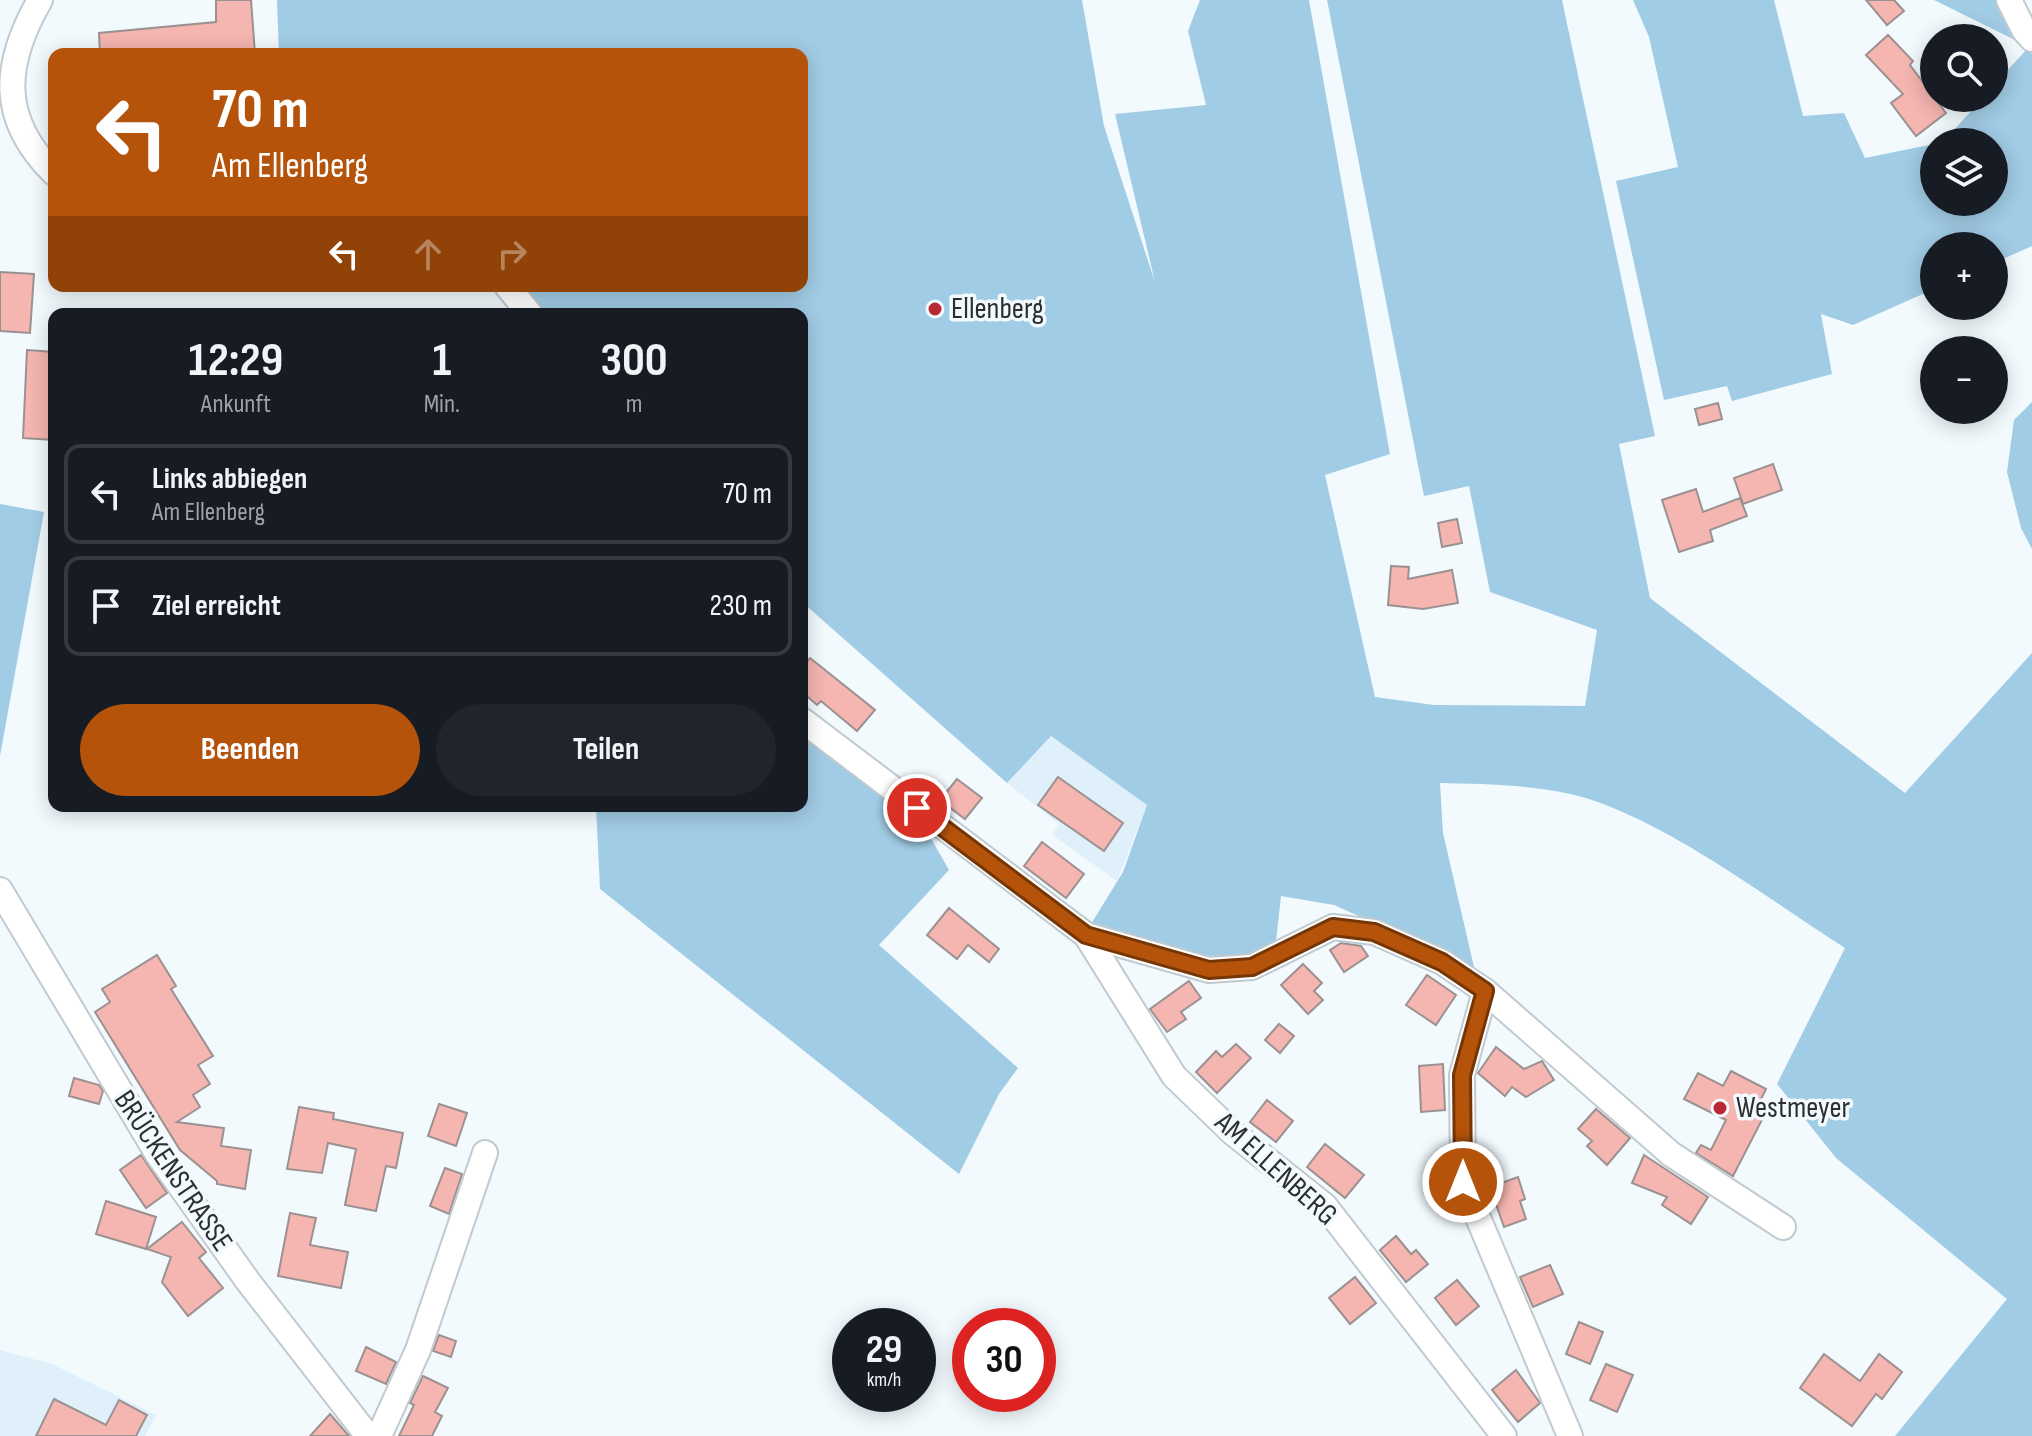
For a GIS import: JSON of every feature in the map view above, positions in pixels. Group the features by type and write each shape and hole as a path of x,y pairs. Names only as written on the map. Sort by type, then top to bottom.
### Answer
{"street":[{"path":"40,0 12,51 7,84 11,122 32,156 48,168"},
{"path":"2009,0 2032,39"},
{"path":"512,292 525,308"},
{"name":"AM ELLENBERG","path":"808,725 1086,935 1174,1076 1232,1132 1325,1206 1504,1436"},
{"name":"BRÜCKENSTRASSE","path":"0,890 157,1153 247,1280 368,1436"},
{"name":"AM ELLENBERG","path":"1086,935 1209,970 1252,967 1333,927 1374,932 1442,962 1485,991 1671,1154 1783,1227"},
{"path":"1485,991 1462,1075 1463,1182 1570,1436"},
{"path":"379,1436 418,1350 485,1153"}],"shaded area":[{"path":"277,0 1082,0 1104,126 1155,282 1115,114 1206,105 1188,31 1200,0 1309,0 1390,454 1325,475 1375,697 1434,705 1585,706 1597,630 1490,592 1469,486 1424,496 1327,0 1562,0 1655,436 1619,444 1650,598 1905,793 2032,653 2032,1436 1895,1436 2007,1299 1836,1158 1777,1084 1845,948 1724,868 1630,815 1561,792 1478,784 1440,783 1443,833 1474,967 1334,905 1281,896 1275,950 1209,964 1091,924 1123,872 1147,805 1051,736 1007,783 808,607 808,308 532,308 520,292 808,292 808,48 279,48"},
{"path":"1633,0 1774,0 1803,116 1844,113 1865,158 1920,147 1920,216 2008,216 2008,128 1956,128 1970,112 2008,112 2008,70 2027,49 2032,54 2032,246 2008,257 2008,232 1920,232 1920,295 1853,325 1821,314 1832,374 1732,401 1727,386 1664,400 1616,181 1678,167 1649,37"},
{"path":"1934,0 1998,0 2019,42 2008,37 2008,24 1983,24"},
{"path":"2032,402 2032,549 2021,528 2007,472 2014,420"},
{"path":"0,504 44,512 0,756"},
{"path":"808,732 917,814 949,870 879,945 1018,1068 999,1094 959,1174 600,889 596,812 808,812"},
{"path":"1051,736 1147,805 1117,881 1052,835 1059,824 1007,783"},
{"path":"0,1350 52,1364 156,1415 145,1436 0,1436"}],"building":[{"path":"216,0 251,0 255,48 100,48 99,33 216,22"},
{"path":"1866,0 1894,0 1904,11 1887,25"},
{"path":"1888,35 1913,61 1910,65 1920,78 1920,112 1946,113 1926,128 1920,128 1916,136 1891,103 1903,94 1866,55"},
{"path":"0,272 34,274 30,333 0,331"},
{"path":"27,350 48,352 48,440 23,438"},
{"path":"1718,403 1722,419 1699,425 1695,409"},
{"path":"1773,464 1782,490 1743,504 1734,478"},
{"path":"1696,489 1703,512 1740,498 1747,516 1710,530 1713,541 1679,552 1662,500"},
{"path":"1457,519 1462,543 1442,547 1438,523"},
{"path":"1391,566 1409,567 1408,579 1452,570 1458,603 1423,609 1388,605"},
{"path":"810,658 875,710 857,731 821,701 817,705 808,697"},
{"path":"1058,777 1123,823 1104,851 1038,805"},
{"path":"957,779 982,798 965,819 940,800"},
{"path":"1042,842 1084,874 1066,898 1024,866"},
{"path":"949,908 999,949 989,962 968,945 957,959 927,935"},
{"path":"1341,943 1361,946 1368,956 1344,972 1330,950"},
{"path":"157,955 176,986 171,989 213,1056 198,1065 210,1084 193,1095 200,1107 177,1122 224,1128 221,1146 251,1150 245,1189 217,1184 180,1150 95,1012 110,1002 102,989"},
{"path":"1303,964 1322,983 1314,991 1323,1000 1308,1014 1281,985"},
{"path":"1427,975 1456,995 1436,1025 1406,1005"},
{"path":"1189,981 1201,998 1181,1012 1186,1019 1167,1032 1150,1009"},
{"path":"1279,1024 1294,1036 1280,1053 1265,1040"},
{"path":"1236,1044 1251,1058 1217,1093 1196,1072 1216,1051 1222,1057"},
{"path":"1496,1047 1524,1069 1542,1061 1554,1080 1526,1097 1512,1087 1505,1096 1478,1073"},
{"path":"1443,1064 1445,1110 1421,1112 1419,1066"},
{"path":"1731,1071 1766,1089 1757,1107 1766,1112 1733,1176 1696,1153 1701,1145 1711,1150 1726,1120 1684,1099 1698,1073 1723,1086"},
{"path":"74,1078 99,1085 103,1091 99,1104 69,1096"},
{"path":"1267,1100 1293,1121 1276,1142 1250,1122"},
{"path":"439,1104 467,1113 456,1146 428,1136"},
{"path":"299,1107 334,1113 333,1119 403,1133 396,1168 386,1166 376,1211 345,1205 356,1149 328,1143 322,1173 287,1169"},
{"path":"1596,1109 1630,1138 1607,1165 1587,1146 1592,1141 1578,1129"},
{"path":"1325,1144 1364,1175 1345,1198 1307,1167"},
{"path":"141,1155 167,1193 146,1208 120,1170"},
{"path":"1644,1155 1708,1197 1691,1224 1662,1205 1667,1197 1632,1183"},
{"path":"445,1168 462,1174 449,1214 430,1206"},
{"path":"1518,1177 1525,1199 1520,1201 1526,1219 1504,1227 1490,1187"},
{"path":"106,1201 156,1217 146,1249 96,1234"},
{"path":"290,1213 316,1218 310,1245 348,1252 341,1288 278,1276"},
{"path":"182,1222 206,1252 199,1258 223,1288 188,1316 162,1282 171,1257 147,1249"},
{"path":"1396,1236 1411,1254 1416,1250 1428,1264 1406,1282 1380,1250"},
{"path":"1550,1265 1563,1294 1533,1307 1520,1277"},
{"path":"1355,1277 1376,1303 1350,1324 1329,1298"},
{"path":"1457,1280 1479,1306 1456,1325 1435,1298"},
{"path":"1579,1322 1603,1332 1590,1364 1566,1354"},
{"path":"439,1335 456,1341 451,1357 433,1351"},
{"path":"366,1347 396,1362 386,1384 356,1371"},
{"path":"1824,1354 1860,1381 1879,1354 1902,1372 1882,1399 1876,1394 1852,1426 1800,1388"},
{"path":"1606,1364 1633,1375 1617,1412 1590,1400"},
{"path":"1516,1370 1540,1403 1518,1422 1492,1390"},
{"path":"423,1376 448,1388 435,1412 442,1416 432,1436 399,1436 414,1405 410,1403"},
{"path":"54,1399 106,1425 119,1400 147,1415 136,1436 36,1436"},
{"path":"330,1414 349,1436 310,1436"}],"place":[{"name":"Ellenberg","path":"935,309"},
{"name":"Westmeyer","path":"1720,1108"}],"route":[{"path":"917,808 1086,935 1209,970 1252,967 1302,945 1333,927 1374,932 1442,962 1485,991 1462,1075 1463,1182"}]}
